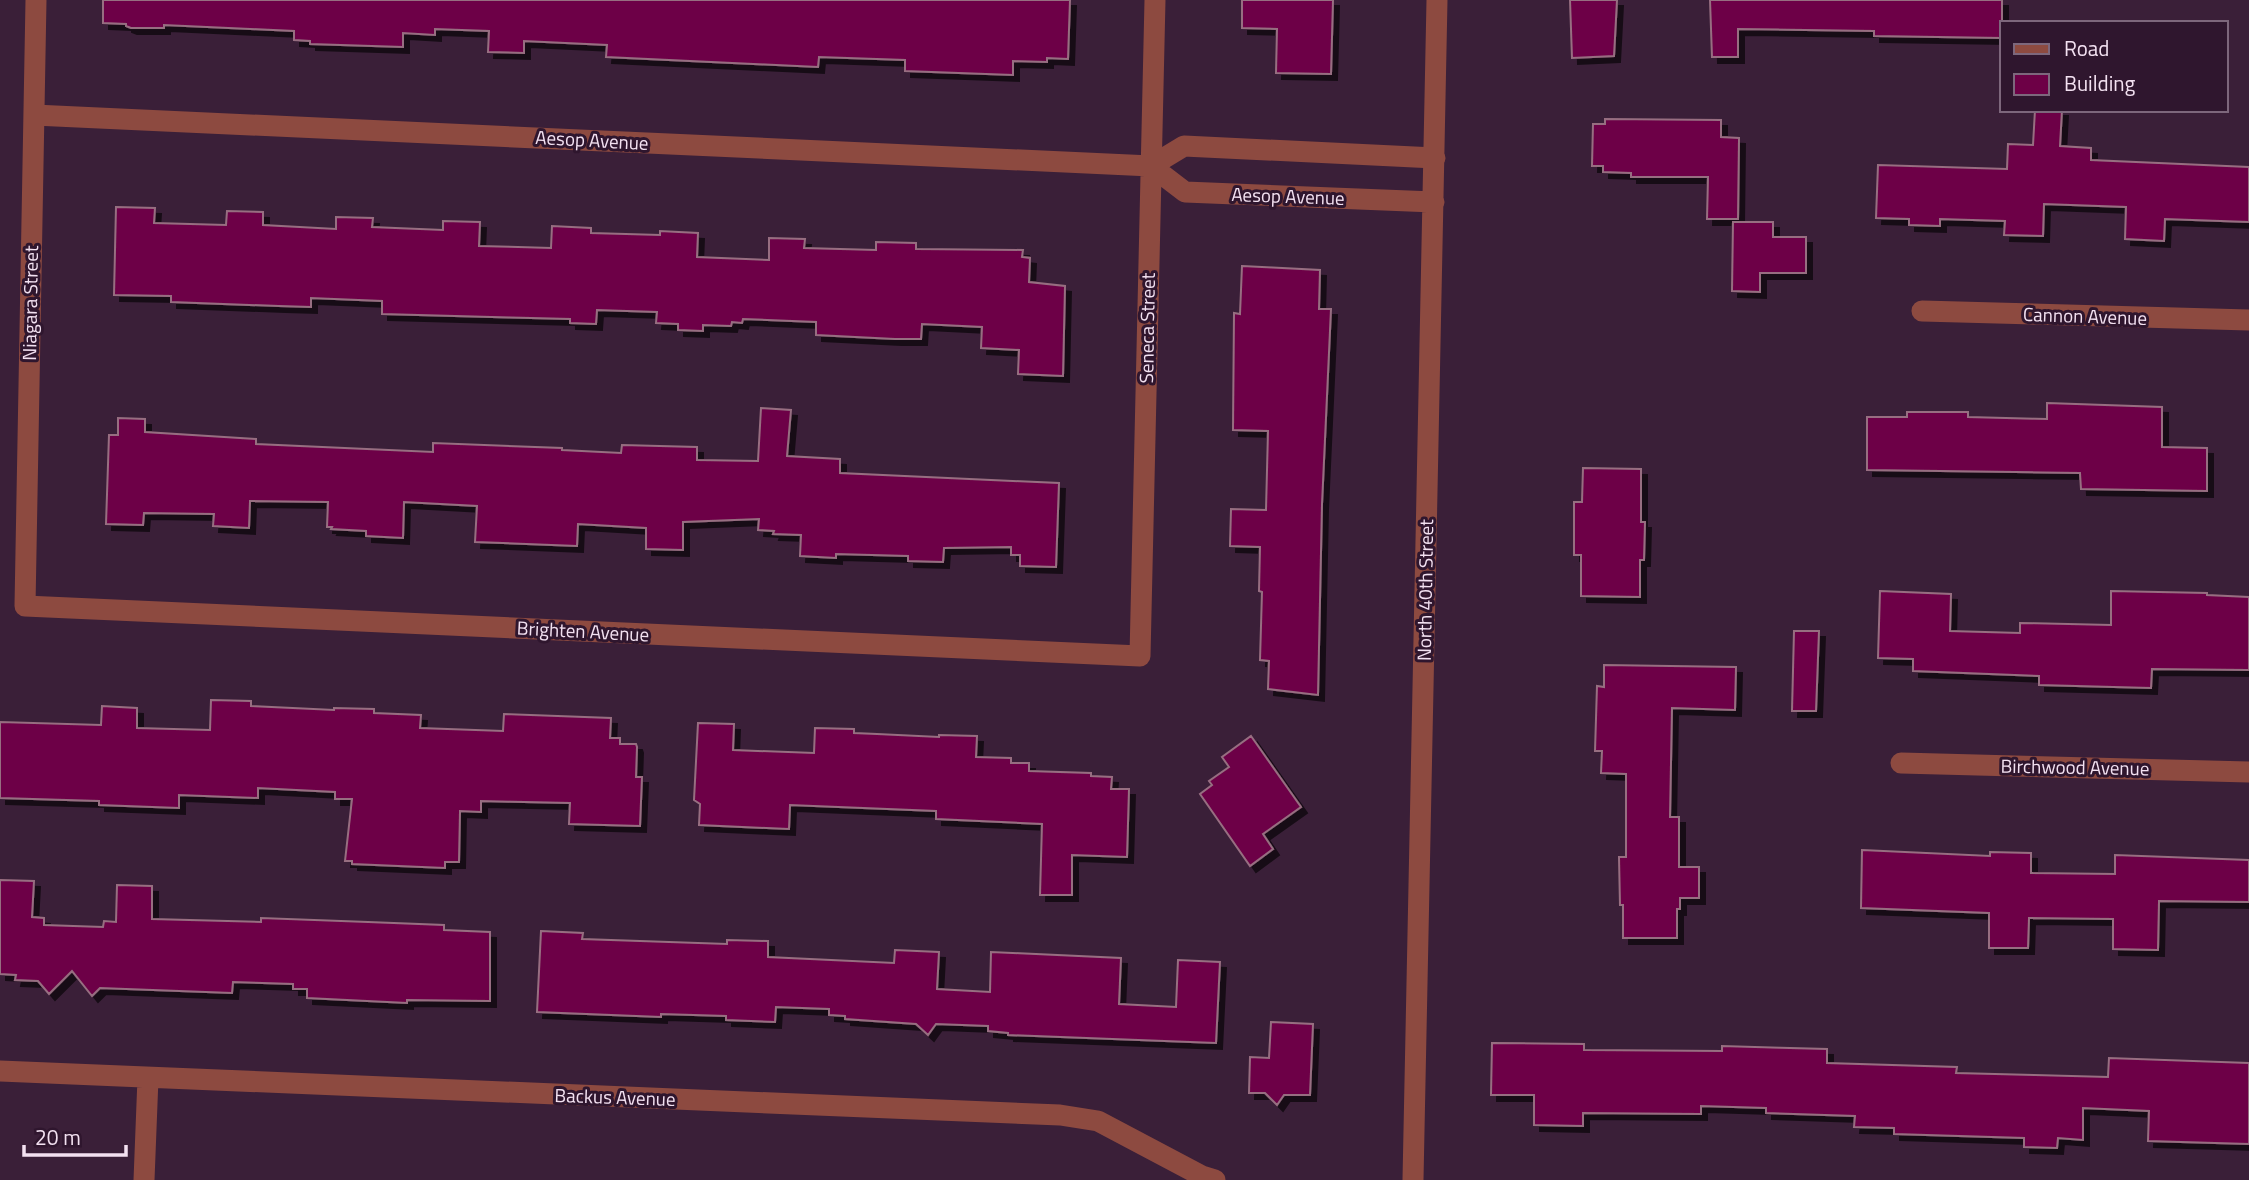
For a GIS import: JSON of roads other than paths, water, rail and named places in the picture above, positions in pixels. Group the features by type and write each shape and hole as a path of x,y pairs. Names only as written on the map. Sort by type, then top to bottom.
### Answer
{"street":[{"name":"Niagara Street","path":"25,606 36,0"},
{"name":"Seneca Street","path":"1140,656 1155,0"},
{"name":"North 40th Street","path":"1413,1180 1437,0"},
{"name":"Aesop Avenue","path":"34,115 1151,166 1185,192 1434,202"},
{"path":"1151,166 1184,146 1435,158"},
{"name":"Cannon Avenue","path":"1922,311 2249,320"},
{"name":"Brighten Avenue","path":"25,606 1140,656"},
{"name":"Birchwood Avenue","path":"1901,763 2249,772"},
{"name":"Backus Avenue","path":"0,1071 1060,1115 1098,1121 1202,1176 1215,1180"},
{"path":"144,1180 148,1078"}]}
